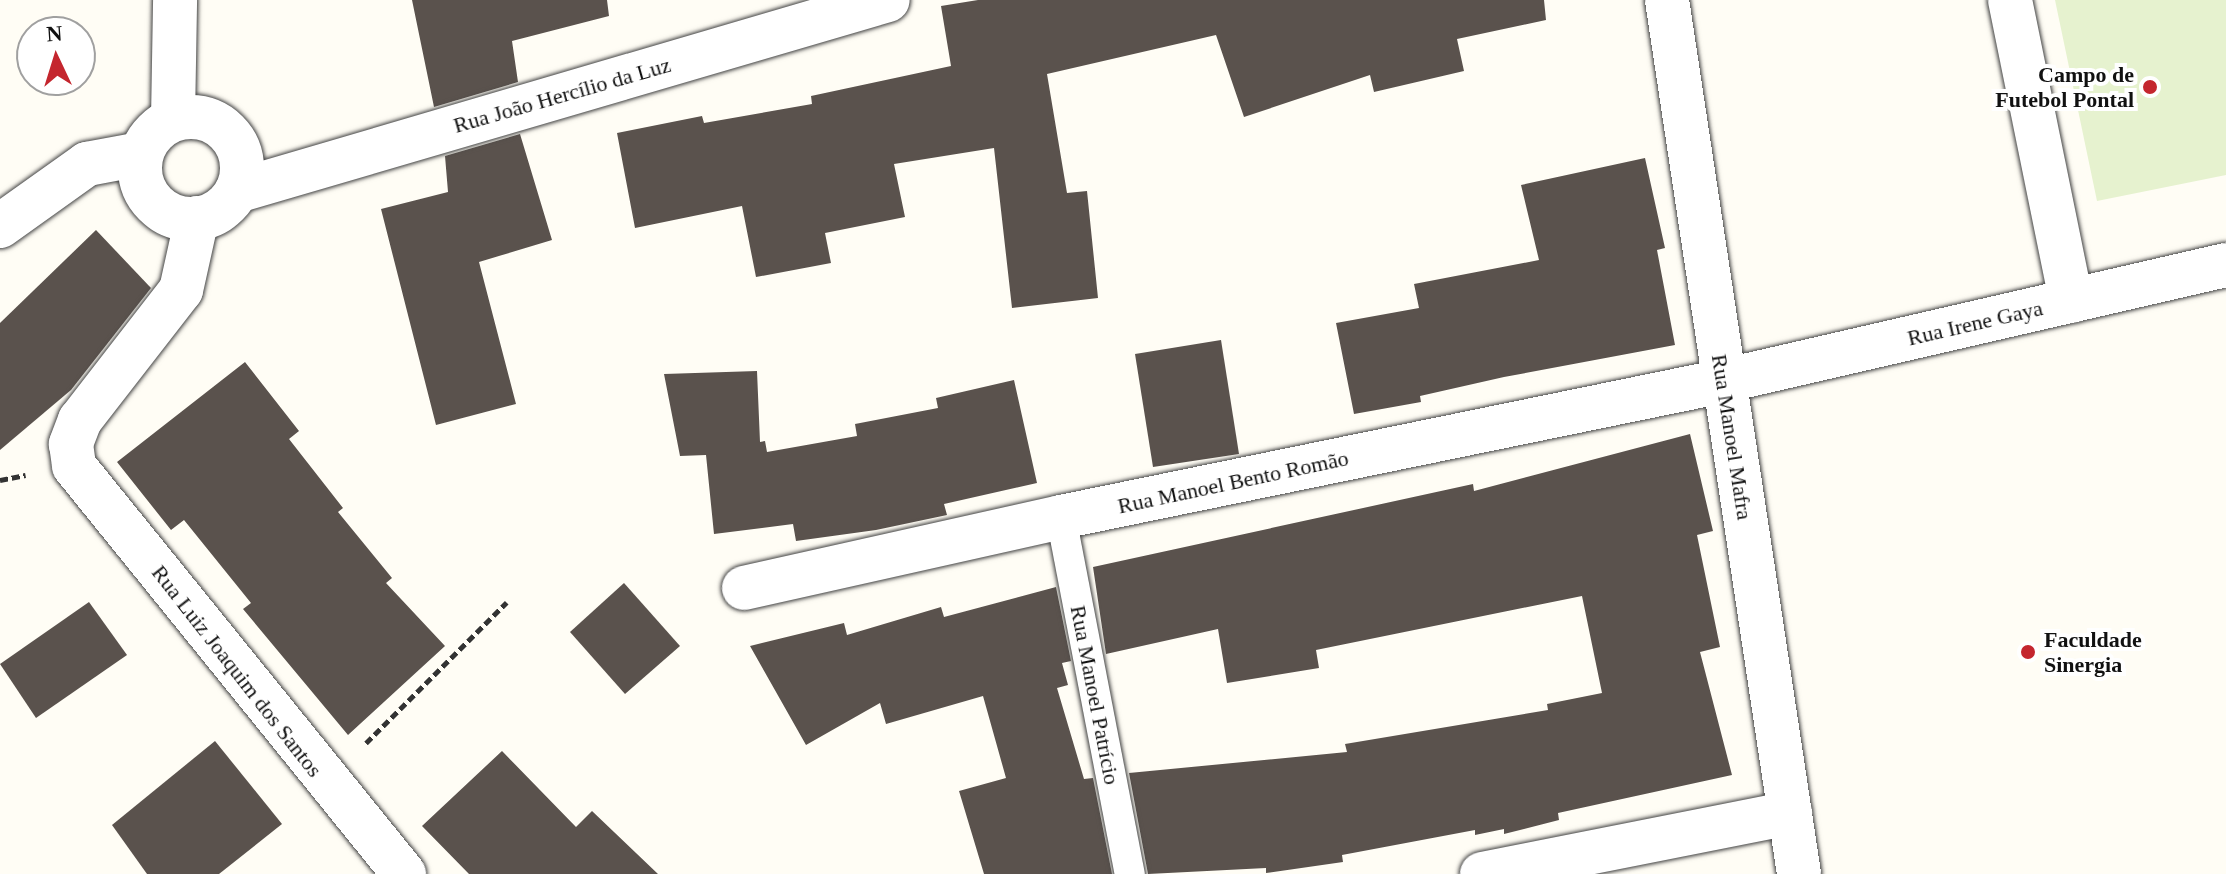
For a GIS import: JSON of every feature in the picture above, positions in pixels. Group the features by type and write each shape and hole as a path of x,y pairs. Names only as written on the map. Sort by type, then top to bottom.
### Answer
{"street":[{"path":"173,119 175,0"},
{"name":"Rua João Hercílio da Luz","path":"237,191 888,0"},
{"name":"Rua Manoel Mafra","path":"1667,0 1799,874"},
{"path":"2010,0 2071,301"},
{"path":"173,119 208,120 235,140 242,174 237,191 227,204 197,218 180,218 152,201 143,187 141,154 154,134 173,119"},
{"path":"0,226 87,164 141,154"},
{"name":"Rua Luiz Joaquim dos Santos","path":"197,218 181,290 80,420 71,444 74,466 325,783 404,874"},
{"name":"Rua Irene Gaya","path":"1723,381 2226,265"},
{"name":"Rua Manoel Bento Romão","path":"744,588 1061,517 1723,381"},
{"path":"1482,874 1790,813"}],"lane":[{"name":"Rua Manoel Patrício","path":"1061,517 1130,874"}],"path":[{"path":"325,783 507,602"}],"green space":[{"name":"Campo de Futebol Pontal","path":"2055,0 2226,0 2226,175 2097,201"}],"building":[{"path":"412,0 607,0 609,16 512,41 518,82 434,107"},
{"path":"978,0 1544,0 1546,20 1457,39 1464,71 1374,92 1370,75 1244,117 1216,35 1047,74 1067,193 1087,191 1098,298 1012,308 994,148 894,164 905,217 825,233 831,263 756,277 742,206 635,228 617,133 702,116 704,123 812,104 811,96 951,66 941,6"},
{"path":"520,134 552,240 479,262 516,404 436,425 381,209 448,192 445,156"},
{"path":"1645,158 1665,248 1657,250 1675,345 1504,377 1420,396 1421,402 1354,414 1336,323 1419,308 1414,284 1539,260 1521,185"},
{"path":"96,230 151,288 71,390 0,450 0,323"},
{"path":"1221,340 1239,454 1153,467 1135,354"},
{"path":"245,362 299,431 289,439 343,508 338,512 392,578 386,583 445,646 348,735 243,609 251,603 184,520 171,530 117,462"},
{"path":"757,371 760,442 765,441 767,452 857,436 855,424 938,408 936,398 1014,380 1037,483 944,504 947,515 876,530 796,541 793,524 714,534 706,455 680,456 664,374"},
{"path":"1690,434 1713,531 1697,535 1720,647 1700,652 1732,775 1558,813 1559,820 1504,834 1504,829 1475,835 1475,830 1342,855 1343,862 1266,873 1266,868 1148,874 1129,773 1347,752 1345,744 1548,710 1547,704 1602,693 1582,596 1316,650 1319,668 1227,683 1218,629 1106,654 1093,567 1473,484 1474,491"},
{"path":"624,583 680,646 625,694 570,632"},
{"path":"1056,587 1071,661 1062,663 1068,685 1057,688 1084,779 1093,778 1112,874 984,874 959,791 1006,778 983,696 886,724 880,703 806,745 750,646 844,623 847,635 941,607 944,617"},
{"path":"89,602 127,655 36,718 0,664"},
{"path":"215,741 282,824 219,874 147,874 112,825"},
{"path":"502,751 576,827 592,811 658,874 469,874 422,826"}],"place":[{"name":"Campo de Futebol Pontal","path":"2150,87"},
{"name":"Faculdade Sinergia","path":"2028,652"}]}
